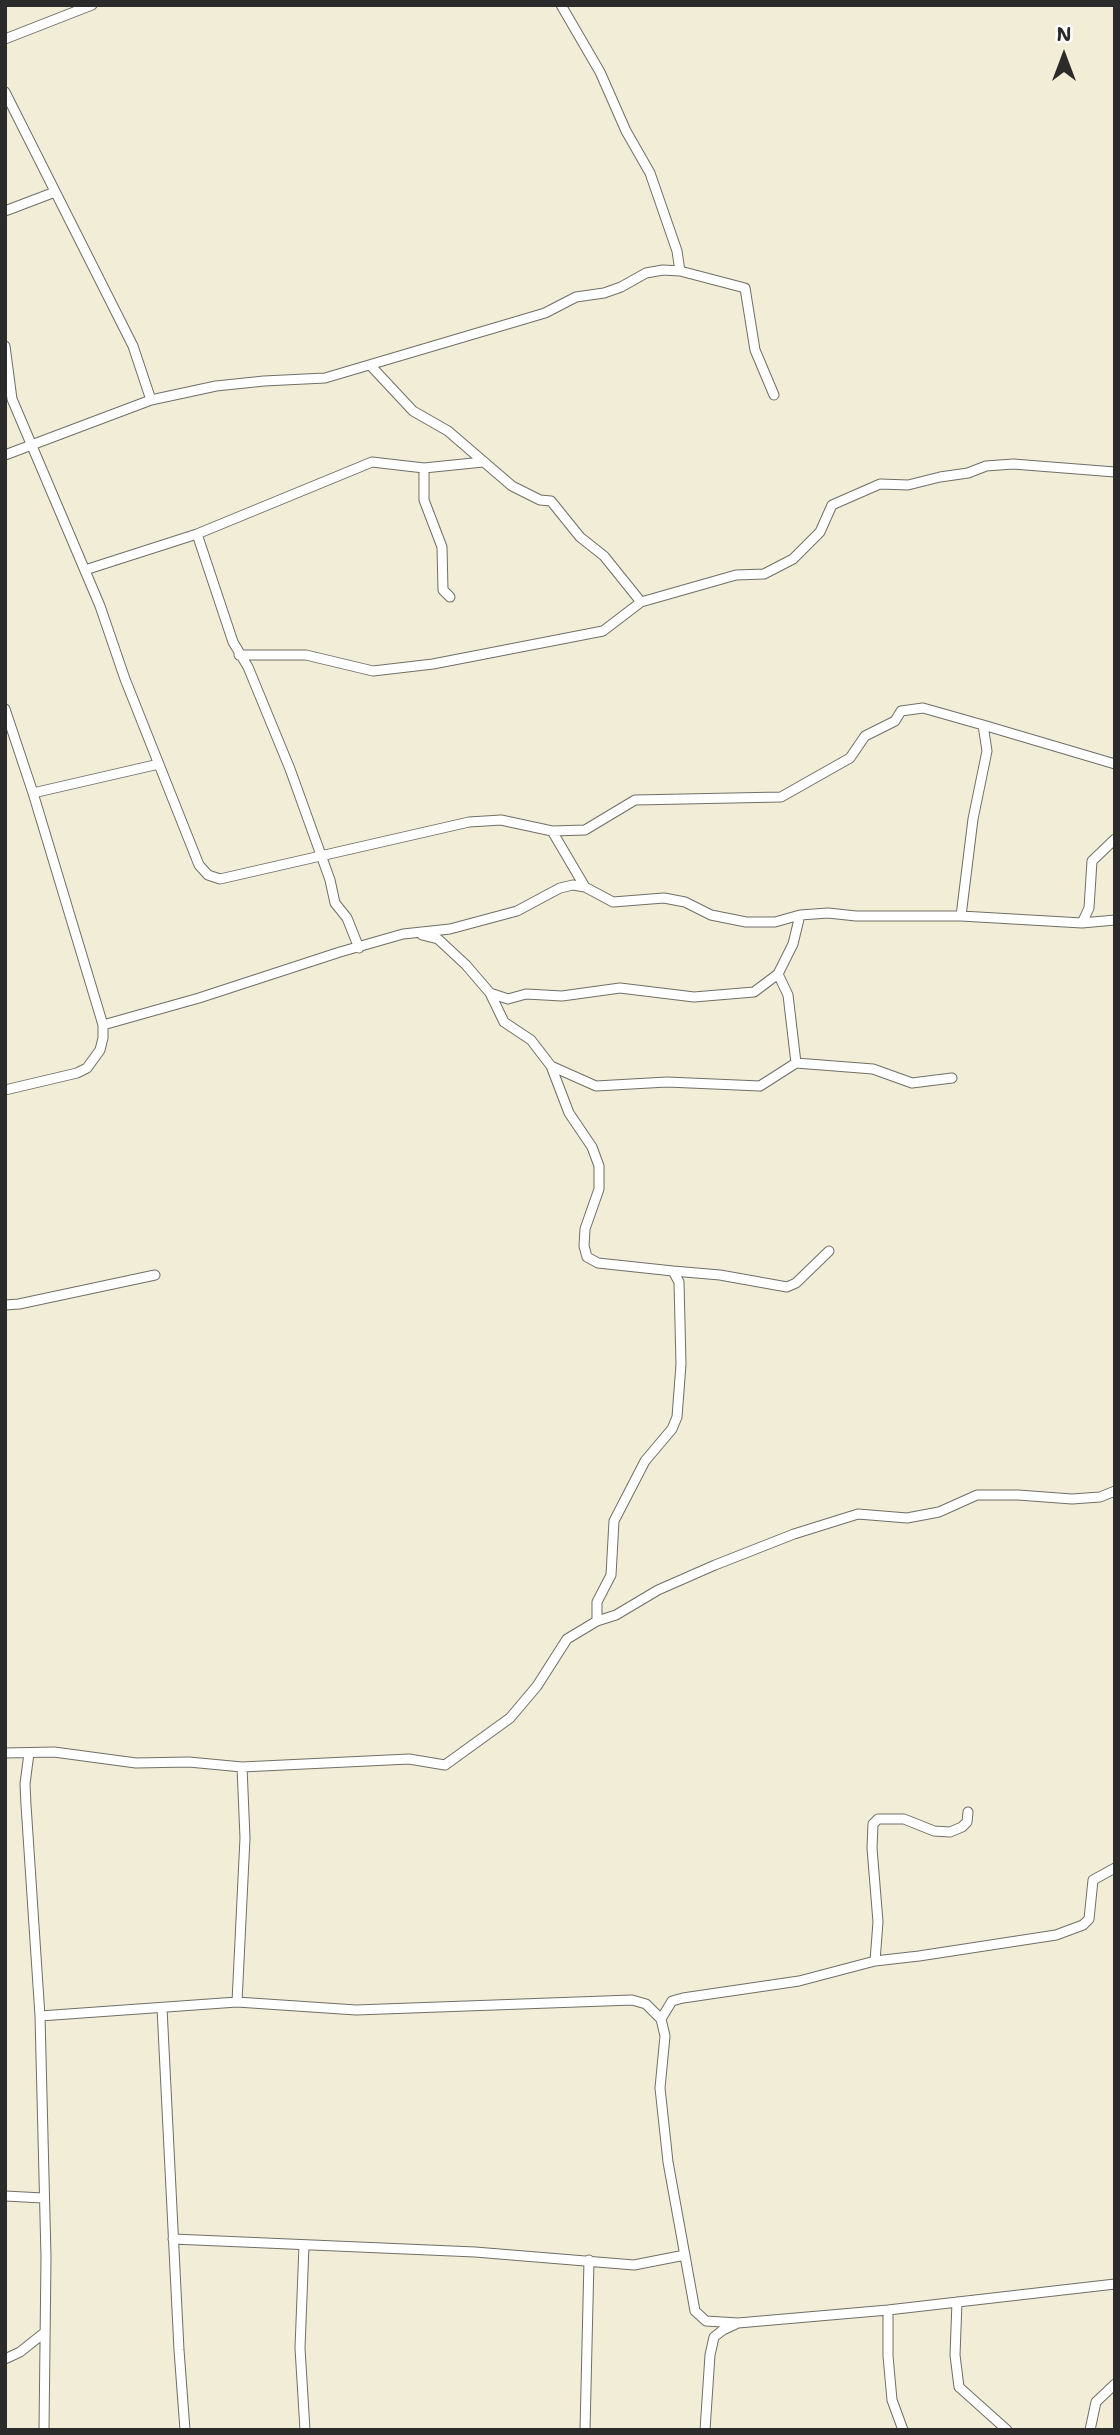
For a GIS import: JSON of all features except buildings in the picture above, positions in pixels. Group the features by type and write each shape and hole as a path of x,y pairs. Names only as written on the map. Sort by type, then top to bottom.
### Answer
{"street":[{"path":"5,39 92,5"},
{"path":"562,5 600,72 626,131 650,173 674,240 680,271"},
{"path":"5,92 133,346 151,400"},
{"path":"5,211 55,192"},
{"path":"5,455 151,400 216,386 325,379 545,313 576,297 604,293 646,273 663,270 680,271 745,288 755,350 774,395"},
{"path":"5,346 12,399 85,570 199,865 208,875 220,879 469,822 501,820 552,831 585,831 635,800 780,797 850,758 865,736 895,721 901,711 923,708 1115,764"},
{"path":"371,366 413,411 448,431 512,486 540,500 551,501 580,537 604,556 640,602"},
{"path":"85,570 197,534 372,463 424,468 483,463"},
{"path":"239,655 306,655 373,671 433,664 603,631 640,602 736,575 764,574 793,559 820,532 832,505 880,484 908,485 986,466 1013,464 1115,472"},
{"path":"424,468 424,500 442,547 443,590 450,597"},
{"path":"197,534 239,655 248,667 290,769 335,903 347,918 359,948"},
{"path":"5,709 103,1025 100,1050 87,1068 78,1073 5,1090"},
{"path":"961,916 973,819 987,751 983,725"},
{"path":"33,793 159,764"},
{"path":"552,831 585,887"},
{"path":"1082,923 1089,908 1092,861 1115,839"},
{"path":"103,1025 199,999 403,934 450,929 517,911 560,888 573,885 585,887 613,902 664,898 685,902 712,915 746,922 775,922 800,915 828,913 856,916 961,916 1082,923 1115,920"},
{"path":"490,993 508,999 526,994 562,996 620,988 694,997 754,992 778,974 793,944 800,915"},
{"path":"417,934 438,939 466,964 490,993 505,1022 531,1040 551,1066 569,1113 592,1146 599,1166 599,1189 585,1229 584,1246 587,1257 598,1263 720,1275 787,1287 796,1283 830,1251"},
{"path":"778,974 788,995 796,1063"},
{"path":"551,1066 596,1086 667,1082 760,1086 796,1063 873,1069 912,1083 952,1078"},
{"path":"597,1621 597,1602 611,1576 614,1521 645,1461 672,1429 677,1417 681,1364 680,1307 679,1282 673,1270"},
{"path":"5,1305 155,1275"},
{"path":"5,1753 54,1752 136,1763 189,1762 242,1766 409,1759 445,1765 510,1718 537,1686 567,1639 658,1590 715,1565 794,1534 858,1514 908,1518 939,1512 976,1495 1072,1499 1100,1497 1115,1492"},
{"path":"29,1754 25,1784 40,2016 46,2257 44,2430"},
{"path":"237,2002 245,1839 242,1766"},
{"path":"875,1961 878,1922 872,1847 873,1824 878,1819 904,1819 934,1831 950,1832 967,1822 968,1812"},
{"path":"661,2019 672,2001 683,1998 799,1981 875,1961 1056,1935 1083,1925 1089,1919 1093,1880 1115,1868"},
{"path":"40,2016 237,2002 356,2010 632,2000 646,2004 661,2019 665,2036 660,2088 668,2162 695,2311 706,2321 738,2323 1115,2284"},
{"path":"162,2008 185,2430"},
{"path":"5,2196 43,2198"},
{"path":"173,2239 634,2264 685,2255"},
{"path":"304,2245 300,2348 305,2430"},
{"path":"585,2430 589,2260"},
{"path":"957,2302 955,2355 959,2387 1007,2430"},
{"path":"888,2309 892,2400 903,2430"},
{"path":"705,2430 710,2355 714,2337 738,2323"},
{"path":"5,2359 20,2352 44,2333"},
{"path":"1090,2430 1096,2402 1115,2384"}]}
